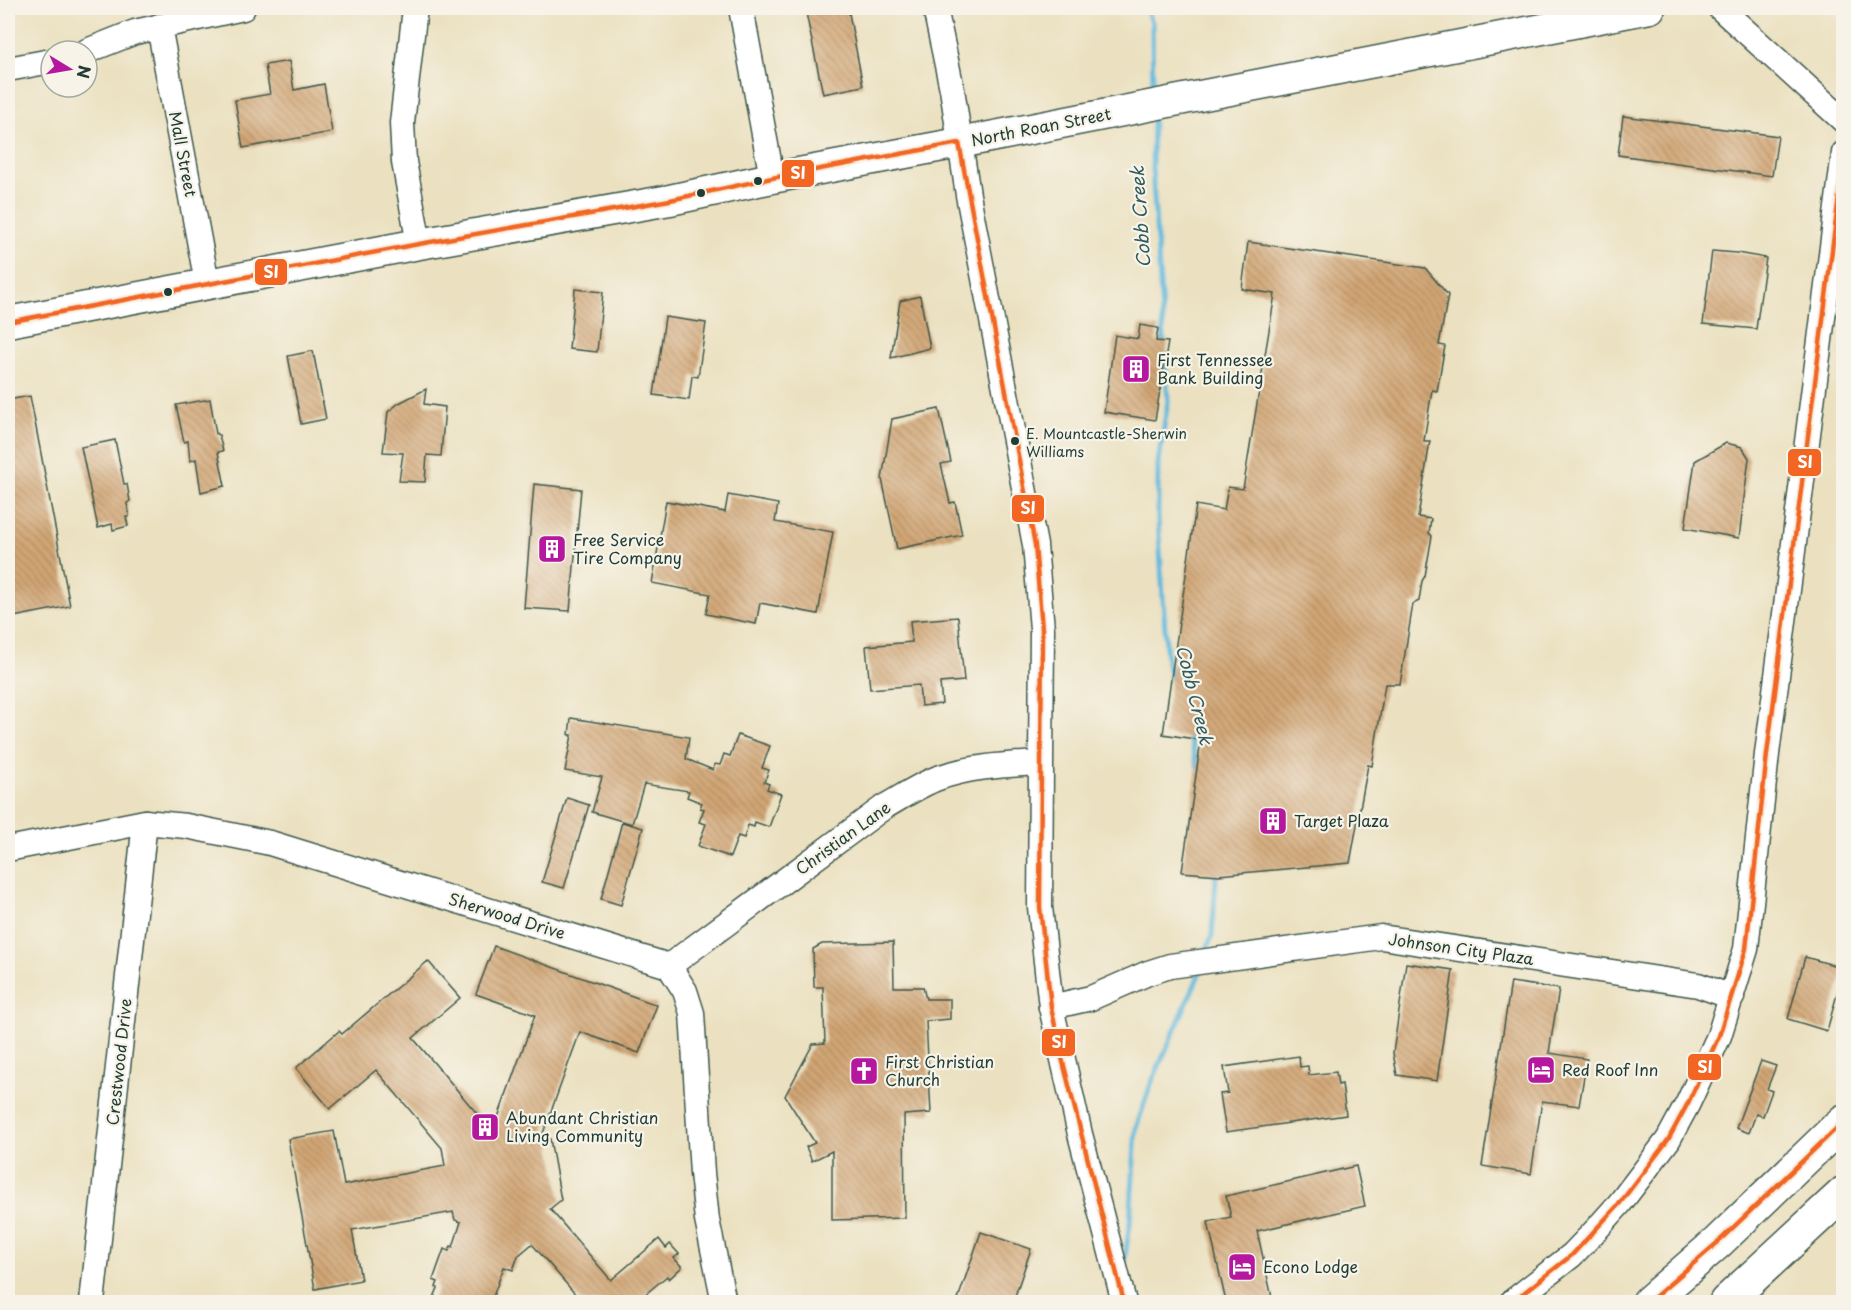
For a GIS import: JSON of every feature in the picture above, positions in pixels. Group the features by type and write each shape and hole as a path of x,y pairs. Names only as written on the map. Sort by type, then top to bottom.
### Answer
{"highway":[{"path":"1649,1302 1717,1243 1844,1121"},
{"path":"1726,1302 1844,1193"}],"main road":[{"name":"North Roan Street","path":"8,322 207,283 670,200 772,178 1650,8"}],"street":[{"path":"99,46 135,32 243,8"},
{"path":"415,8 402,123 404,162 419,244"},
{"path":"741,8 772,178"},
{"path":"935,8 952,89 968,195 1035,544 1042,629 1040,907 1051,1007 1064,1069 1124,1302"},
{"path":"1720,8 1844,121"},
{"name":"Mall Street","path":"159,26 207,283"},
{"path":"8,69 39,63"},
{"path":"1512,1302 1572,1255 1595,1232 1668,1140 1704,1071 1719,1036 1746,949 1767,754 1837,246 1844,153"},
{"name":"Christian Lane","path":"669,966 884,807 915,789 937,778 965,770 1040,763"},
{"name":"Sherwood Drive","path":"8,849 146,822 186,826 270,843 669,966"},
{"name":"Crestwood Drive","path":"93,1302 146,822"},
{"name":"Johnson City Plaza","path":"1051,1007 1100,994 1170,966 1381,938 1698,985 1732,997"},
{"path":"669,966 685,992 692,1013 704,1200 724,1302"}],"building":[{"path":"805,8 848,8 863,86 823,94"},
{"path":"289,61 294,90 324,84 332,132 243,148 235,100 270,94 265,65"},
{"path":"1623,116 1778,136 1772,176 1618,155"},
{"path":"1248,242 1425,268 1448,295 1439,345 1445,346 1437,391 1432,390 1424,441 1430,441 1418,517 1431,519 1429,533 1432,536 1419,601 1413,604 1400,684 1385,684 1372,766 1368,765 1350,863 1219,875 1182,872 1201,740 1163,734 1196,505 1224,510 1228,487 1243,489 1275,294 1242,289"},
{"path":"1712,251 1766,258 1756,329 1703,324"},
{"path":"575,289 603,292 597,352 569,349"},
{"path":"920,296 930,348 891,358 900,301"},
{"path":"665,317 706,323 698,377 692,376 689,400 654,395"},
{"name":"First Tennessee Bank Building","path":"1140,325 1158,328 1156,341 1168,342 1155,420 1104,412 1115,335 1138,339"},
{"path":"313,351 326,419 301,424 288,356"},
{"path":"426,389 424,404 445,407 441,456 427,455 425,482 399,481 403,453 383,452 388,412 399,403"},
{"path":"30,396 70,606 8,618 8,400"},
{"path":"210,399 216,434 219,435 223,451 218,452 225,486 201,492 196,459 190,461 188,441 184,442 176,405"},
{"path":"939,409 951,462 941,464 950,503 955,502 962,535 897,549 882,479 892,419"},
{"path":"115,440 130,501 127,503 128,526 113,530 112,524 98,528 81,447"},
{"path":"1726,443 1742,447 1749,458 1739,538 1685,528 1695,461"},
{"name":"Free Service Tire Company","path":"534,484 581,489 570,611 524,608"},
{"path":"728,495 778,504 775,522 833,532 818,614 760,603 756,624 706,614 710,594 652,583 666,501 725,512"},
{"path":"958,617 964,681 940,683 942,704 921,706 919,685 870,689 866,646 912,642 910,621"},
{"path":"571,718 689,737 686,759 713,770 715,764 720,765 724,754 730,756 738,735 770,746 762,768 769,770 764,782 769,784 767,789 781,794 769,827 755,822 754,827 748,825 744,838 738,836 730,857 698,846 706,824 699,822 704,809 700,808 702,803 687,797 689,791 644,784 632,824 592,812 602,777 565,771 572,735 569,735"},
{"path":"567,798 589,805 564,888 542,882"},
{"path":"622,822 643,828 621,905 601,899"},
{"name":"First Christian Church","path":"893,942 894,987 923,987 926,999 950,999 950,1019 926,1021 931,1113 904,1115 905,1218 832,1220 832,1151 812,1161 806,1147 815,1143 785,1096 813,1044 825,1043 823,987 814,987 813,949 822,944"},
{"name":"Abundant Christian Living Community","path":"494,946 657,1005 639,1053 580,1032 542,1136 550,1139 561,1200 550,1209 611,1280 659,1239 666,1248 670,1244 679,1254 674,1258 682,1267 669,1279 667,1276 636,1302 582,1302 532,1244 518,1256 513,1270 504,1267 491,1302 432,1302 438,1288 436,1287 438,1282 433,1280 444,1249 449,1251 451,1246 453,1247 461,1222 455,1220 453,1212 352,1230 361,1280 315,1289 288,1139 334,1131 344,1185 445,1166 442,1148 376,1070 330,1109 296,1068 339,1031 342,1034 428,961 460,998 413,1038 485,1123 491,1118 497,1120 535,1015 476,994"},
{"path":"1805,957 1844,968 1827,1031 1788,1019"},
{"path":"1406,963 1453,970 1437,1081 1397,1075 1393,1053"},
{"name":"Red Roof Inn","path":"1511,982 1559,989 1549,1053 1587,1059 1579,1106 1542,1101 1531,1174 1482,1166"},
{"path":"1299,1056 1300,1067 1308,1066 1309,1075 1336,1072 1338,1085 1342,1084 1346,1115 1226,1132 1220,1094 1228,1093 1224,1067"},
{"path":"1761,1061 1776,1066 1767,1089 1772,1091 1763,1116 1756,1114 1749,1133 1736,1128"},
{"name":"Econo Lodge","path":"1356,1166 1365,1206 1257,1231 1273,1302 1226,1302 1208,1222 1231,1217 1226,1196"},
{"path":"981,1232 1031,1249 1013,1302 957,1302"}],"waterway":[{"name":"Cobb Creek","path":"1145,8 1152,22 1153,94"},
{"name":"Cobb Creek","path":"1153,116 1152,168 1168,401 1158,463 1158,518 1167,662 1173,683"},
{"name":"Cobb Creek","path":"1188,732 1199,772"},
{"name":"Cobb Creek","path":"1205,955 1212,935 1215,870"},
{"name":"Cobb Creek","path":"1124,1262 1130,1224 1136,1128 1151,1084 1201,970"}],"transit line":[{"name":"SI","path":"8,322 419,244 670,200 772,178 959,143 1035,545 1042,629 1040,907 1051,1007 1124,1302"},
{"name":"SI","path":"1512,1302 1572,1255 1620,1203 1668,1140 1719,1036 1746,949 1767,754 1844,157"},
{"name":"SI","path":"1649,1302 1717,1243 1844,1121"}],"place":[{"name":"First Tennessee Bank Building","path":"1136,369"},
{"name":"E. Mountcastle-Sherwin Williams","path":"1015,441"},
{"name":"Free Service Tire Company","path":"552,549"},
{"name":"Target Plaza","path":"1273,821"},
{"name":"Red Roof Inn","path":"1541,1070"},
{"name":"First Christian Church","path":"864,1071"},
{"name":"Abundant Christian Living Community","path":"485,1127"},
{"name":"Econo Lodge","path":"1242,1267"}]}
